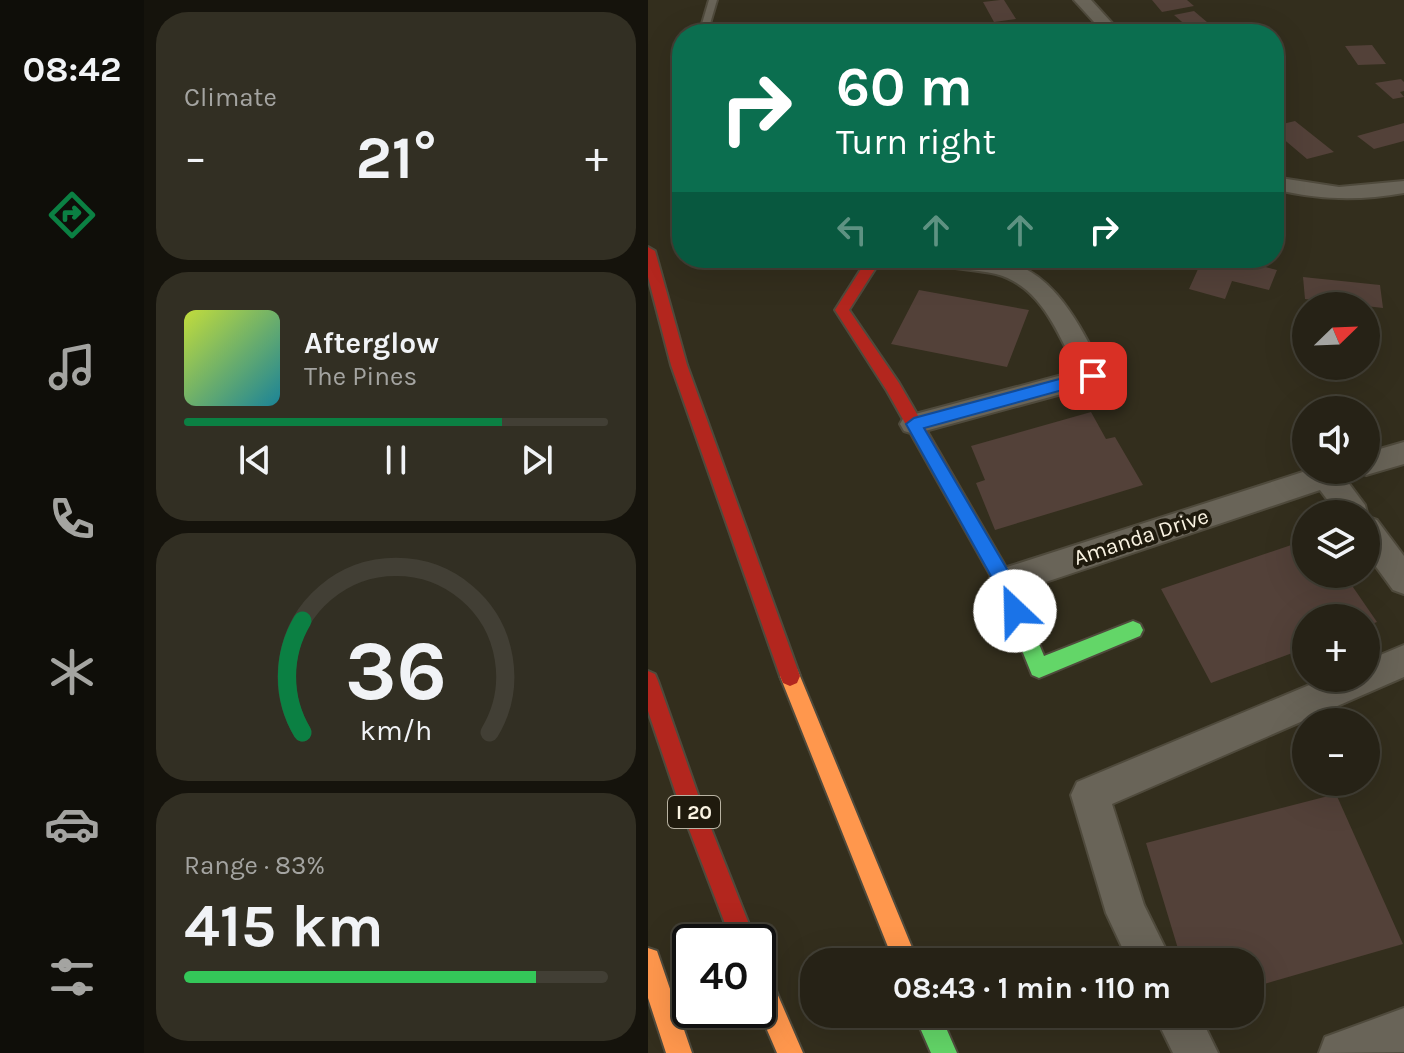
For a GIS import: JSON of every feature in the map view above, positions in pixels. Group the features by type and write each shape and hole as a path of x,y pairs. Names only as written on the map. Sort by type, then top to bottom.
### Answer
{"main road":[{"path":"648,251 679,365 778,647 900,948"},
{"path":"869,268 842,310 914,424 1004,582 1039,668 1133,630"},
{"name":"I 20","path":"648,681 690,803 737,924"},
{"path":"648,960 679,1053"},
{"path":"776,1021 790,1053"},
{"path":"933,1028 944,1053"}],"street":[{"path":"1082,0 1105,24"},
{"path":"1284,186 1319,195 1362,194 1404,187"},
{"path":"914,424 1093,376 1048,297 1033,283 1011,271 994,268"},
{"path":"1380,460 1404,453"},
{"name":"Amanda Drive","path":"1004,582 1302,484"},
{"path":"1380,548 1404,580"},
{"path":"1380,671 1404,661"},
{"path":"1144,948 1126,913 1090,795 1332,692"},
{"path":"1183,1028 1196,1053"},
{"path":"1341,1053 1404,1030"}],"lane":[{"path":"706,24 713,0"}],"building":[{"path":"1004,0 1016,19 994,22 983,2"},
{"path":"1152,0 1187,0 1194,6 1162,12"},
{"path":"1194,11 1209,24 1184,24 1174,15"},
{"path":"1372,45 1386,64 1358,65 1345,46"},
{"path":"1401,79 1404,91 1400,92 1404,97 1393,99 1375,83"},
{"path":"1295,121 1334,152 1307,159 1284,139 1284,124"},
{"path":"1404,123 1404,141 1374,149 1357,136"},
{"path":"1198,268 1277,270 1269,290 1232,281 1225,299 1189,289"},
{"path":"1303,277 1380,285 1383,308 1380,308 1380,292 1304,292"},
{"path":"919,290 1029,310 1007,367 891,344"},
{"path":"1091,412 1106,439 1115,437 1143,485 995,530 976,483 985,480 971,446"},
{"path":"1292,545 1292,588 1354,588 1365,604 1292,604 1292,653 1211,683 1161,589"},
{"path":"1337,796 1403,944 1264,984 1264,948 1178,948 1146,843"}],"traffic: fast":[{"path":"1021,623 1039,668 1133,630"},
{"path":"933,1028 944,1053"}],"traffic: slow":[{"path":"790,676 900,948"},
{"path":"648,960 679,1053"},
{"path":"776,1021 790,1053"}],"traffic: jam":[{"path":"648,251 679,365 790,676"},
{"path":"869,268 842,310 893,387 1004,582 1021,623"},
{"path":"648,681 690,803 737,924"}],"route":[{"path":"1015,611 1004,582 914,424 1093,376"}]}
